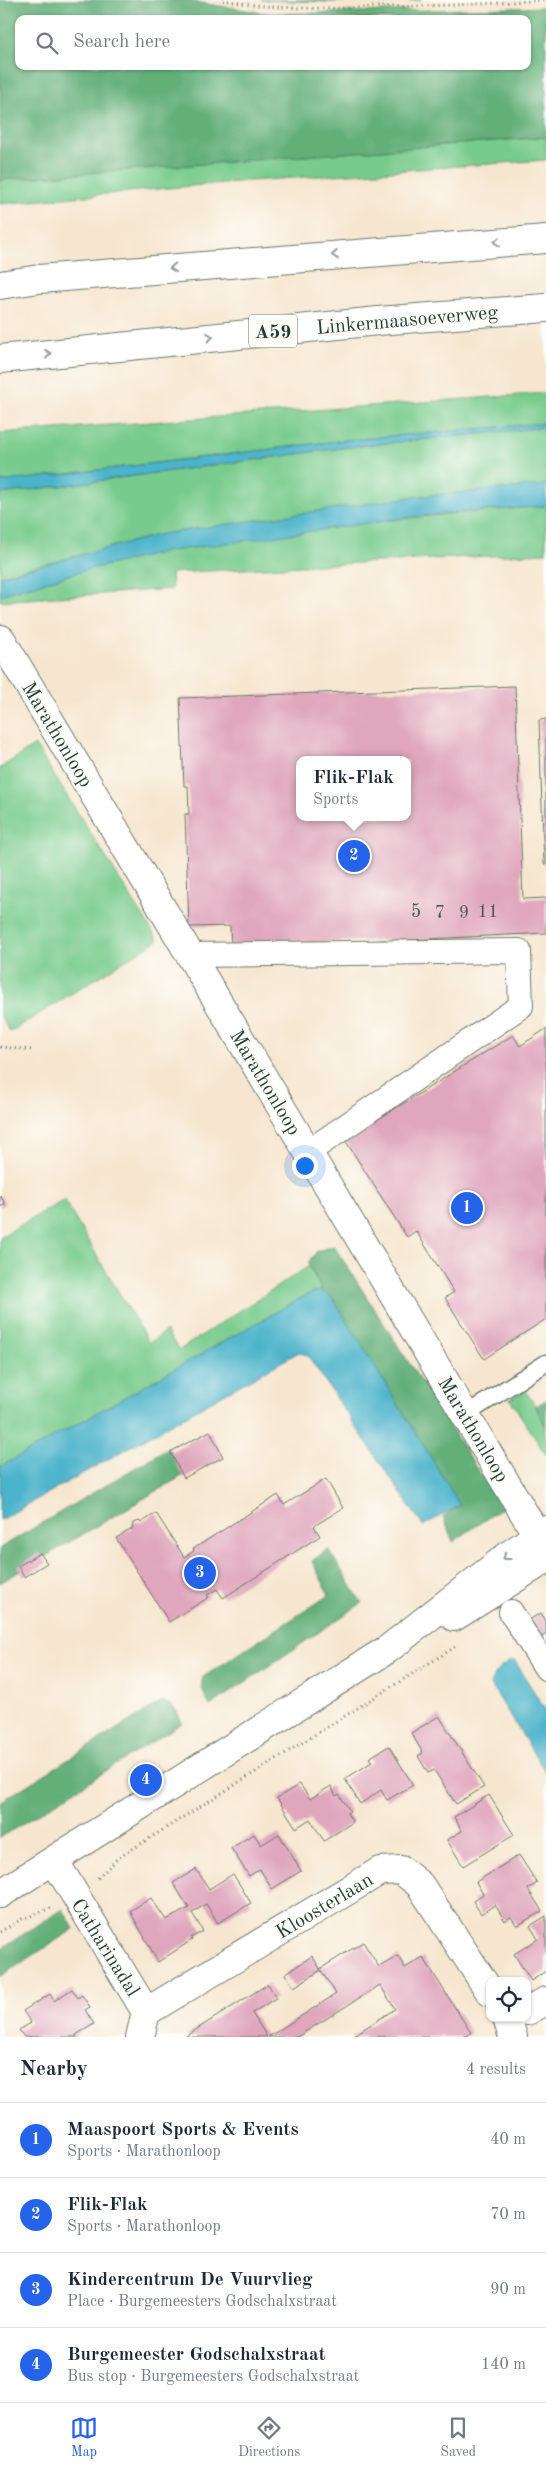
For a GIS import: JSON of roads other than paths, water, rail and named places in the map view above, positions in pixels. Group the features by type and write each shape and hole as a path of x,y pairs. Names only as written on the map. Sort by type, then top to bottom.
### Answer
{"main road":[{"path":"0,285 39,279 546,239"},
{"path":"0,276 39,279"},
{"name":"Linkermaasoeverweg","path":"0,359 378,321 546,308"},
{"name":"Marathonloop","path":"1,639 544,1544"},
{"path":"0,1894 388,1649 510,1554 544,1544"},
{"name":"Catharinadal","path":"54,1860 143,2025"},
{"name":"Kloosterlaan","path":"143,2025 380,1871 401,1870 420,1886 486,1986"},
{"path":"531,2010 546,2000"}],"street":[{"path":"190,955 519,951 521,1006 308,1152"},
{"path":"511,1612 546,1668"}],"lane":[{"path":"465,1415 546,1363"}],"water":[{"path":"546,423 546,427 349,447 0,494 0,482 346,440"},
{"path":"546,485 546,506 418,516 165,552 86,570 0,595 0,576 161,534 412,497"},
{"path":"322,1291 332,1297 460,1505 423,1526 308,1356 299,1352 0,1520 0,1467 312,1292"},
{"path":"510,1661 515,1661 546,1711 546,1773 491,1685 495,1674"}],"place":[{"name":"Flik-Flak","path":"354,856"},
{"name":"Maaspoort Sports & Events","path":"467,1208"},
{"name":"Kindercentrum De Vuurvlieg","path":"200,1573"},
{"name":"Burgemeester Godschalxstraat","path":"146,1780"}]}
